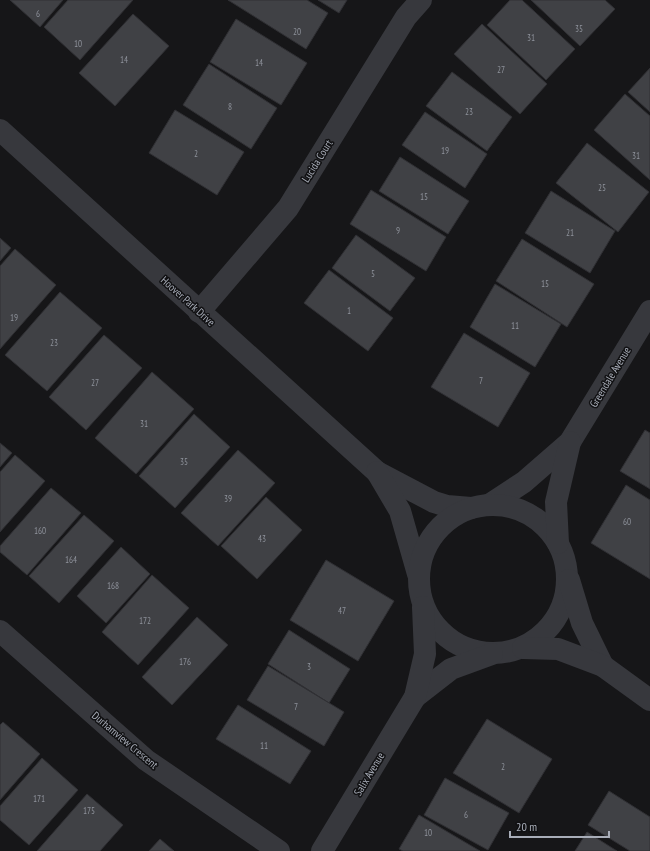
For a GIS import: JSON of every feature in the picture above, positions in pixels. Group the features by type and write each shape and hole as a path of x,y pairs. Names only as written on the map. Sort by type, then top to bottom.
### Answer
{"street":[{"name":"Lucida Court","path":"199,312 288,208 406,17 422,0"},
{"name":"Hoover Park Drive","path":"0,130 377,472 441,504 448,506 516,509 528,514 550,532 558,543"},
{"name":"Greendale Avenue","path":"419,576 422,557 429,541 441,526 455,516 480,507 524,482 570,442 650,311"},
{"name":"Greendale Avenue","path":"558,543 556,502 570,442"},
{"name":"Hoover Park Drive","path":"377,472 400,511 419,576"},
{"path":"558,543 564,557 582,623 603,666"},
{"path":"523,648 542,635 557,617 564,603 567,588 567,572"},
{"path":"419,576 423,604 431,620 443,634 458,644 474,651 492,654 523,648 558,649 603,666 650,700"},
{"name":"Salix Avenue","path":"322,851 416,697 425,654 423,604"},
{"name":"Durhamview Crescent","path":"0,631 146,760 279,851"},
{"name":"Salix Avenue","path":"416,697 451,669 492,654"}],"building":[{"path":"10,0 63,0 40,27"},
{"path":"68,0 133,0 80,60 44,27"},
{"path":"228,0 307,0 328,13 306,49"},
{"path":"318,0 347,0 339,13"},
{"path":"510,0 522,0 575,49 546,80 487,25"},
{"path":"531,0 605,0 615,9 580,46"},
{"path":"133,14 169,46 115,106 79,73"},
{"path":"236,19 307,63 281,105 210,62"},
{"path":"482,24 547,84 520,114 454,54"},
{"path":"209,64 277,108 251,149 183,105"},
{"path":"650,68 650,112 628,92"},
{"path":"452,72 512,117 487,151 426,106"},
{"path":"625,94 650,116 650,180 594,130"},
{"path":"175,110 244,152 217,195 149,153"},
{"path":"425,112 487,154 465,188 402,145"},
{"path":"587,143 649,192 618,232 556,183"},
{"path":"400,157 469,201 448,234 379,191"},
{"path":"371,190 446,237 426,271 350,224"},
{"path":"551,191 615,231 590,273 525,233"},
{"path":"356,235 415,278 390,311 332,268"},
{"path":"0,238 11,248 0,261"},
{"path":"522,239 594,284 567,327 496,281"},
{"path":"15,249 56,285 0,349 0,266"},
{"path":"329,270 393,318 368,351 304,303"},
{"path":"495,284 561,324 535,367 470,327"},
{"path":"60,292 102,328 47,391 5,355"},
{"path":"464,333 530,373 498,427 431,387"},
{"path":"104,335 142,368 86,430 49,397"},
{"path":"152,372 194,409 136,474 95,438"},
{"path":"194,414 230,447 175,508 139,476"},
{"path":"645,430 650,433 650,489 620,471"},
{"path":"0,443 12,453 0,467"},
{"path":"238,450 275,483 218,546 181,513"},
{"path":"15,455 45,481 0,532 0,472"},
{"path":"626,485 650,500 650,579 591,543"},
{"path":"51,488 81,513 27,575 0,552 0,546"},
{"path":"266,497 302,530 257,579 221,546"},
{"path":"84,515 114,541 59,603 29,576"},
{"path":"121,547 150,574 106,623 77,596"},
{"path":"326,560 394,601 358,661 290,620"},
{"path":"152,575 189,608 138,665 102,632"},
{"path":"197,617 228,645 172,705 142,677"},
{"path":"289,630 350,669 329,703 268,664"},
{"path":"268,666 344,712 324,746 247,700"},
{"path":"238,705 311,751 290,784 216,739"},
{"path":"487,719 552,759 519,813 453,773"},
{"path":"3,722 40,754 0,800 0,725"},
{"path":"42,758 78,790 29,845 0,820 0,806"},
{"path":"445,778 509,813 488,850 424,815"},
{"path":"609,791 650,817 650,851 630,851 588,825"},
{"path":"87,794 123,825 100,851 37,851"},
{"path":"419,815 480,851 403,851 399,849"},
{"path":"587,832 617,851 575,851"},
{"path":"160,839 174,851 149,851"}]}
